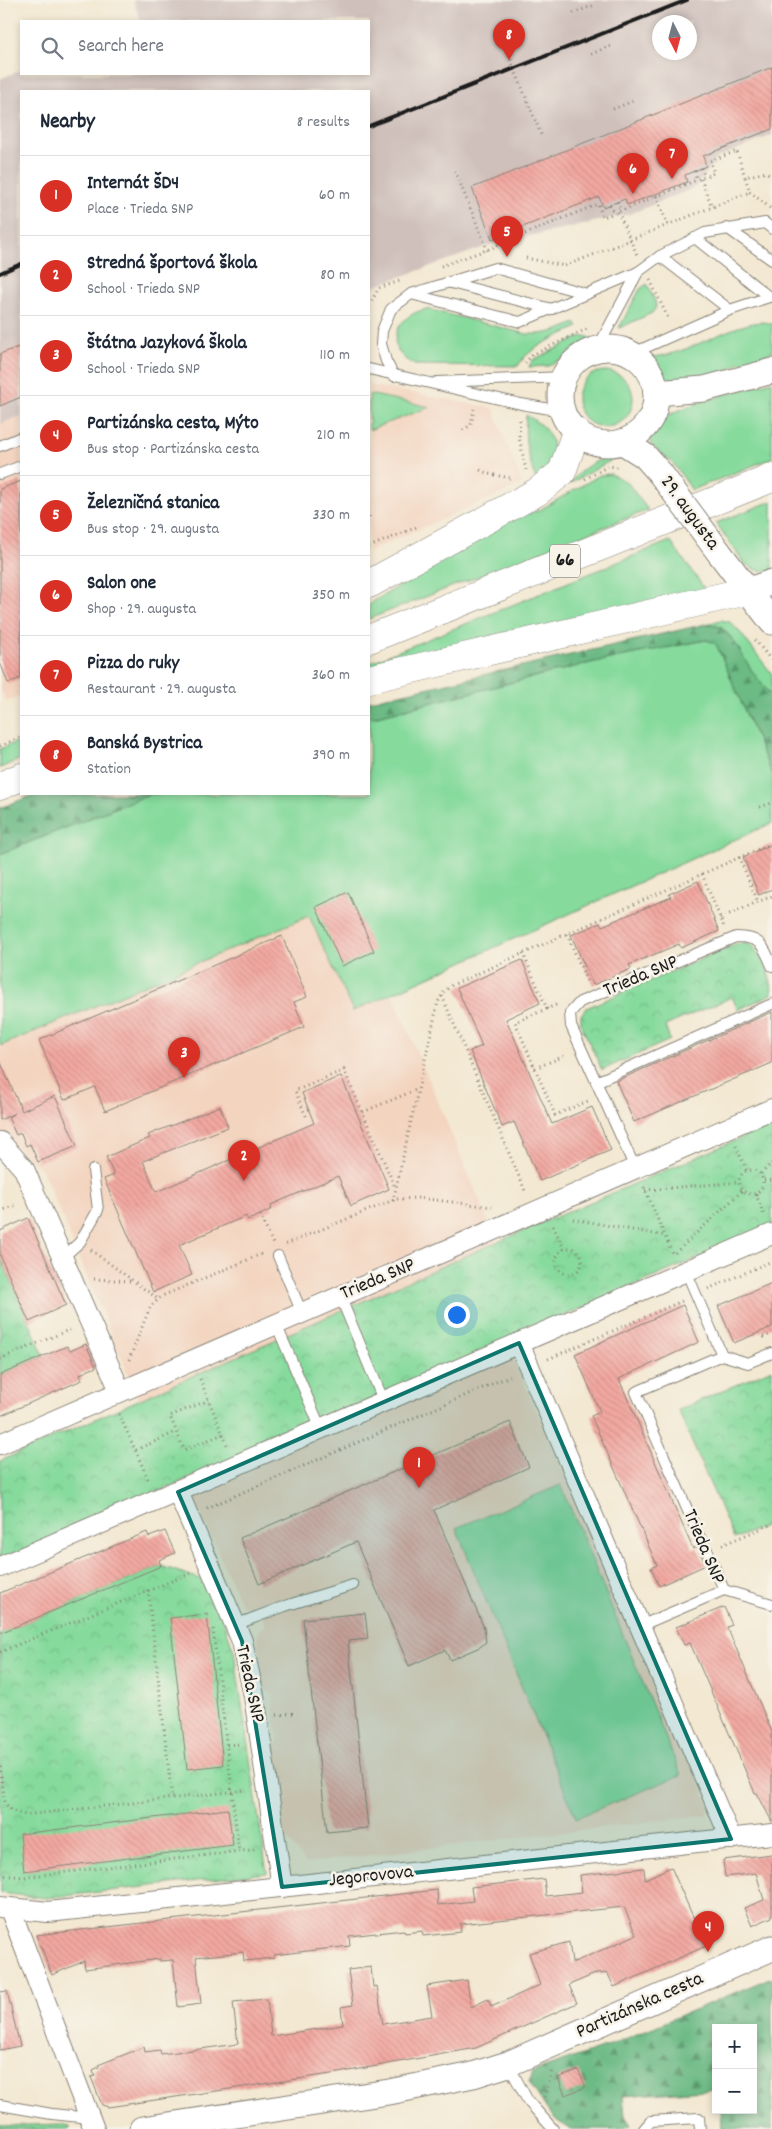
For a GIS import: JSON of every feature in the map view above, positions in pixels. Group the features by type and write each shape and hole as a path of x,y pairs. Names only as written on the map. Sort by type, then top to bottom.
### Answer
{"main road":[{"path":"370,583 543,487 562,472 569,421"},
{"name":"66","path":"370,639 772,478"},
{"path":"370,679 760,587"},
{"path":"0,786 20,777"}],"street":[{"path":"596,338 614,348 631,354 638,358 649,370 656,393 654,409 648,423 637,434 623,442 613,444 598,443 584,438 569,421 560,388 564,377 574,362 596,338"},
{"path":"656,393 704,389 767,370"},
{"name":"29. augusta","path":"623,442 645,456 660,473 718,551 760,587 772,622"},
{"name":"Trieda SNP","path":"0,1444 772,1109"},
{"path":"0,1142 24,1169 90,1321 116,1393"},
{"path":"0,1568 772,1234"},
{"path":"519,1343 731,1839 772,1834"},
{"name":"Trieda SNP","path":"178,1492 242,1641 254,1696 282,1887"},
{"name":"Jegorovova","path":"92,2124 5,1908 48,1912 731,1839"},
{"name":"Partizánska cesta","path":"142,2129 246,2121 473,2075 508,2064 772,1948"}],"lane":[{"path":"411,294 520,322 641,270 660,256 705,233 765,223 772,229"},
{"path":"727,228 772,260"},
{"path":"695,238 771,297"},
{"path":"660,256 730,310"},
{"path":"394,376 386,361 381,344 382,331 391,309 411,294 495,268 587,294"},
{"path":"596,338 641,270"},
{"path":"450,282 552,309"},
{"path":"631,354 730,310 771,297"},
{"path":"370,370 569,421"},
{"path":"421,382 564,377"},
{"path":"0,446 20,437"},
{"path":"0,474 20,466"},
{"name":"Trieda SNP","path":"635,1168 571,1026 570,1014 580,1002 736,937 751,937 763,946 772,966"},
{"path":"596,1082 772,1004"},
{"path":"62,1258 80,1242 98,1210 93,1170"},
{"path":"276,1253 302,1312"},
{"path":"683,1272 696,1294 722,1355 748,1363 772,1353"},
{"path":"340,1296 384,1402"},
{"path":"276,1324 321,1429"},
{"name":"Trieda SNP","path":"640,1626 724,1590 636,1392 722,1355"},
{"path":"235,1625 284,1606 353,1585"},
{"path":"724,1590 772,1604"},
{"path":"508,2064 528,2101 553,2129"},
{"path":"0,2105 52,2114 92,2124"},
{"path":"644,2129 651,2121 699,2118 700,2129"}],"path":[{"path":"573,13 595,5"},
{"path":"503,41 542,137"},
{"path":"591,54 611,46"},
{"path":"613,109 633,102"},
{"path":"486,250 598,204 603,218 714,173 710,161 737,151 750,192 772,210"},
{"path":"702,168 705,177"},
{"path":"455,171 486,250"},
{"path":"694,171 712,208"},
{"path":"746,177 766,172 772,176"},
{"path":"521,257 565,266 750,192"},
{"path":"656,196 668,225"},
{"path":"617,202 618,212 629,241"},
{"path":"610,204 618,212"},
{"path":"486,250 495,252"},
{"path":"641,270 670,321"},
{"path":"523,368 526,360 532,355 596,338"},
{"path":"463,430 471,425 474,409"},
{"path":"520,417 519,437 523,463 527,472"},
{"path":"584,480 608,466 623,468"},
{"path":"480,470 489,474 512,478"},
{"path":"370,547 419,526"},
{"path":"0,746 20,737"},
{"path":"760,807 772,803"},
{"path":"393,1201 438,1002 452,985 772,842"},
{"path":"739,857 758,902"},
{"path":"702,874 726,932"},
{"path":"720,918 772,896"},
{"path":"567,934 591,990"},
{"path":"523,953 547,1009"},
{"path":"442,995 526,1193"},
{"path":"564,1002 515,1022 555,1115 594,1099"},
{"path":"535,1068 581,1049"},
{"path":"306,1116 295,1091 344,1070 395,1187"},
{"path":"362,1112 418,1089"},
{"path":"728,1128 746,1171"},
{"path":"761,1174 772,1163"},
{"path":"635,1168 673,1254 683,1272"},
{"path":"755,1170 761,1174 764,1180 763,1186 756,1194 750,1195 742,1191 739,1182 741,1175 746,1171 755,1170"},
{"path":"764,1180 772,1180"},
{"path":"645,1190 739,1182"},
{"path":"673,1254 742,1191"},
{"path":"126,1368 150,1307 162,1296 276,1253 393,1201 418,1198 495,1207"},
{"path":"260,1215 276,1253"},
{"path":"567,1218 665,1236"},
{"path":"80,1242 158,1299"},
{"path":"568,1248 579,1252 582,1260 578,1271 565,1273 558,1268 556,1259 560,1251 568,1248"},
{"path":"187,1512 208,1507 772,1261"},
{"path":"71,1277 133,1281"},
{"path":"0,1359 90,1321"},
{"path":"763,1337 772,1334"},
{"path":"116,1393 136,1450 158,1500"},
{"path":"209,1400 223,1434 184,1450 176,1432 170,1416 209,1400"},
{"path":"136,1450 176,1432"},
{"path":"708,1552 772,1524"},
{"path":"0,1652 210,1565"},
{"path":"192,1572 196,1581"},
{"path":"148,1590 172,1798"},
{"path":"212,1623 240,1852"},
{"path":"0,1766 5,1803 12,1812 25,1815 267,1788"},
{"path":"0,1875 24,1877 276,1847"},
{"path":"543,2118 545,2092 551,2071 555,2066"}],"highlighted area":[{"path":"519,1343 731,1839 282,1887 242,1641 178,1492"}],"shaded area":[{"path":"133,0 772,0 772,135 717,158 696,187 630,214 493,244 370,288 370,90 20,90 20,416 0,424 0,79 20,70 20,75 370,75 370,20 141,20"},
{"path":"370,385 493,408 522,484 370,551"},
{"path":"20,416 20,696 6,702 0,687 0,424"},
{"path":"309,916 353,1011 393,995 497,1242 139,1400 42,1170 0,1132 0,1046"},
{"path":"507,1343 710,1806 706,1815 306,1863 284,1835 272,1750 278,1741 272,1695 263,1688 257,1637 260,1629 265,1625 257,1605 247,1608 241,1604 186,1480"}],"green space":[{"path":"647,284 656,307 652,313 619,328 640,289"},
{"path":"427,309 527,334 552,332 575,323 578,327 553,338 529,353 518,366 415,365 404,358 398,350 395,342 396,333 400,325 407,318 416,312"},
{"path":"761,322 772,323 772,352 739,363 724,373 679,382 666,378 657,369 651,357 679,351 733,329"},
{"path":"586,336 593,340 573,350 562,359 548,366 529,367 533,360 580,337"},
{"path":"600,371 610,371 625,379 631,388 633,399 631,410 625,419 610,427 600,427 589,422 582,415 577,404 577,394 582,383 589,376"},
{"path":"772,381 772,458 692,490 673,463 651,445 651,435 664,417 694,404"},
{"path":"370,394 430,407 370,430"},
{"path":"526,415 545,429 552,445 553,454 550,463 537,482 527,449 525,434"},
{"path":"617,457 569,484 590,465 602,459"},
{"path":"611,474 627,482 648,510 370,619 370,603 533,507 536,512 600,475"},
{"path":"772,501 772,572 756,570 745,564 716,523"},
{"path":"670,541 707,592 370,671 370,663"},
{"path":"721,620 730,622 739,631 772,674 772,697 752,671 734,641 721,627 706,624"},
{"path":"706,624 721,627 734,641 752,671 772,697 772,774 717,646 713,642 706,640 594,662 370,718 370,701"},
{"path":"706,640 713,642 717,646 772,774 772,823 353,1011 309,916 0,1046 0,854 148,795 370,795 370,718 594,662"},
{"path":"20,740 20,759 0,768 0,749"},
{"path":"33,795 148,795 0,854 0,808"},
{"path":"748,943 758,953 766,966 772,994 738,1010 732,997 665,1026 670,1040 602,1070 581,1025 581,1015 586,1008 736,944"},
{"path":"772,1125 772,1226 0,1560 0,1461 497,1242"},
{"path":"0,1255 44,1356 0,1375"},
{"path":"772,1369 772,1523 734,1539 678,1410"},
{"path":"561,1485 681,1775 576,1818 456,1528"},
{"path":"161,1566 209,1582 234,1651 267,1873 46,1898 0,1893 0,1633"},
{"path":"772,1977 772,2129 722,2129 721,2114 757,2114 757,2024 712,2024 712,2089 623,2096 625,2116 631,2125 622,2129 569,2129 552,2117 529,2082 533,2072 613,2044"},
{"path":"62,2124 70,2127 70,2129 0,2129 0,2126"}],"building":[{"path":"772,67 772,129 703,156 706,166 685,175 687,182 627,205 625,199 603,207 599,197 492,239 472,188"},
{"path":"20,346 20,397 0,406 0,354"},
{"path":"20,481 20,678 8,683 0,662 0,489"},
{"path":"772,844 772,889 759,895 743,857"},
{"path":"698,881 719,931 681,948 679,944 629,965 631,969 593,985 571,935 600,923 602,926 671,897 669,894"},
{"path":"348,892 374,951 342,966 316,907"},
{"path":"282,936 307,997 294,1002 304,1027 105,1111 95,1087 64,1100 39,1040"},
{"path":"522,960 540,1003 506,1019 552,1124 592,1107 611,1150 540,1181 514,1122 502,1127 470,1051 482,1046 457,988"},
{"path":"772,1012 772,1063 634,1122 616,1081"},
{"path":"0,1061 22,1111 55,1096 77,1146 38,1162 30,1144 26,1146 21,1133 16,1135 8,1117 15,1113 0,1120"},
{"path":"341,1076 389,1189 351,1206 338,1176 271,1205 272,1209 260,1215 248,1220 246,1216 179,1245 192,1275 153,1292 104,1179 114,1175 106,1157 150,1138 148,1135 220,1106 228,1127 143,1161 156,1192 314,1123 302,1093"},
{"path":"28,1218 66,1305 29,1322 0,1255 0,1231"},
{"path":"772,1283 772,1327 734,1343 718,1306"},
{"path":"683,1305 699,1342 619,1379 693,1549 697,1547 706,1565 659,1586 651,1568 657,1565 591,1416 600,1412 575,1354"},
{"path":"86,1344 96,1367 80,1374 82,1380 0,1416 0,1375 67,1346 70,1351"},
{"path":"510,1422 529,1467 434,1510 484,1628 486,1642 480,1647 450,1660 445,1650 409,1666 356,1542 259,1584 240,1538"},
{"path":"165,1531 175,1553 159,1560 161,1566 0,1633 0,1593 147,1532 149,1537"},
{"path":"724,1607 732,1625 727,1627 772,1732 772,1822 757,1793 755,1793 690,1643 684,1645 676,1627"},
{"path":"365,1613 368,1639 348,1641 368,1828 327,1832 303,1619"},
{"path":"207,1614 223,1765 187,1769 170,1618"},
{"path":"228,1809 233,1845 24,1871 20,1834"},
{"path":"772,1854 772,1917 752,1926 744,1908 764,1900 756,1873 725,1877 723,1860"},
{"path":"671,1867 706,1946 614,1987 607,1972 601,1974 600,1972 569,1985 577,2003 476,2048 338,2073 108,2107 102,2105 91,2077 95,2076 93,2070 99,2067 98,2065 144,2047 145,2052 160,2050 161,2054 238,2044 233,2002 267,1999 271,2036 343,2025 341,2007 353,2005 348,1970 371,1967 373,1987 377,1986 383,2024 432,2016 427,1986 467,1980 471,2007 488,1999 491,2007 540,1985 529,1953 569,1942 572,1963 636,1935 624,1907 460,1924 461,1932 423,1936 422,1931 405,1933 404,1930 349,1936 350,1946 274,1955 274,1958 244,1961 243,1952 196,1957 201,2004 178,2007 173,1960 160,1961 160,1959 85,1969 84,1961 52,1975 36,1935 437,1890 438,1905 473,1901 471,1887 544,1879 546,1896 582,1892 580,1875 644,1868 645,1879"},
{"path":"7,1991 20,2046 0,2050 0,1992"},
{"path":"578,2070 586,2087 565,2095 558,2078"}],"railway":[{"path":"370,126 687,0"},
{"path":"0,273 20,264"}],"place":[{"name":"Banská Bystrica","path":"509,60"},
{"name":"Pizza do ruky","path":"672,179"},
{"name":"Salon one","path":"633,194"},
{"name":"Železničná stanica","path":"507,257"},
{"name":"Štátna Jazyková Škola","path":"184,1078"},
{"name":"Stredná športová škola","path":"244,1181"},
{"name":"Internát ŠD4","path":"419,1488"},
{"name":"Partizánska cesta, Mýto","path":"708,1952"}]}
